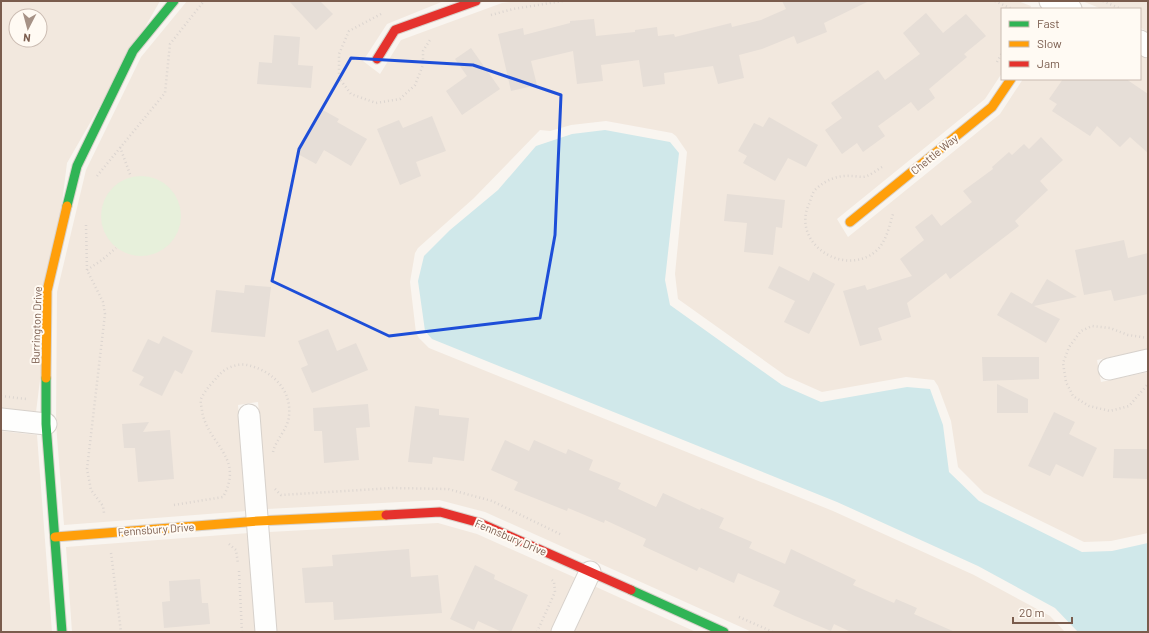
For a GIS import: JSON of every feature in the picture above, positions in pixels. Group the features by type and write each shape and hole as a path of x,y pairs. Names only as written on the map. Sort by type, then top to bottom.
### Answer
{"street":[{"name":"Burrington Drive","path":"62,632 46,424 47,290 77,166 133,51 174,1"},
{"path":"378,58 395,30 476,1"},
{"path":"1050,1 1068,8"},
{"name":"Chettle Way","path":"850,222 992,107 1010,80"},
{"path":"1109,369 1148,360"},
{"path":"249,415 266,632"},
{"path":"1,419 46,424"},
{"name":"Fennsbury Drive","path":"55,537 258,521 440,512 480,523 724,632"},
{"path":"562,632 590,572"}],"path":[{"path":"94,179 120,146 166,93 170,44 204,1"},
{"path":"995,1 1010,8"},
{"path":"1104,1 1119,8"},
{"path":"120,146 131,177"},
{"path":"86,223 88,270 103,302 105,314 87,469 91,490 103,506 112,557 121,632"},
{"path":"88,270 116,248"},
{"path":"222,544 230,544 236,550 242,632"},
{"path":"537,632 555,592 554,582 550,578"}],"highlighted area":[{"path":"351,58 473,65 561,95 555,235 540,318 389,336 272,281 299,149"}],"shaded area":[{"path":"1,1 160,1 67,163 36,412 1,408"},
{"path":"187,1 444,1 387,24 363,61 380,74 401,40 502,3 518,1 1018,1 1031,6 1030,8 1001,8 1001,75 985,99 837,219 848,237 1000,114 1022,80 1141,80 1141,55 1148,60 1148,349 1097,360 1101,382 1148,372 1148,533 1111,541 1084,542 984,493 958,467 951,421 938,386 934,380 906,377 822,392 786,376 678,299 675,274 687,152 676,136 672,133 606,121 571,125 550,131 540,130 474,198 418,248 415,253 410,282 416,333 419,338 429,348 833,511 974,575 1050,616 1065,632 752,632 485,512 439,500 267,509 258,402 238,405 247,511 64,525 56,424 57,292 86,170 141,57"},
{"path":"1082,1 1148,1 1148,33 1141,28 1141,8 1100,8"},
{"path":"1,431 37,435 52,632 1,632"},
{"path":"438,523 477,534 576,578 551,632 276,632 269,532"},
{"path":"249,533 255,632 72,632 66,547"},
{"path":"594,586 696,632 574,632"}],"green space":[{"path":"133,176 149,176 163,183 174,194 181,208 181,224 178,231 169,244 163,249 149,256 133,256 119,249 108,238 101,224 101,208 108,194 119,183"}],"water":[{"path":"605,130 670,142 679,153 665,280 670,305 782,385 821,402 907,387 930,389 943,425 949,472 979,501 1082,552 1112,551 1148,543 1148,632 1078,632 1055,608 978,566 837,502 432,339 425,331 418,281 424,256 450,230 498,190 536,146 572,134"}],"building":[{"path":"289,1 320,1 333,14 316,30"},
{"path":"782,1 869,1 824,23 827,32 797,44 794,36 762,49 739,55 744,78 718,84 713,66 664,73 665,84 643,87 639,60 601,65 603,81 577,84 573,51 531,61 537,85 511,91 498,34 523,28 524,35 570,23 570,21 594,19 596,36 635,32 635,30 657,27 658,36 674,34 675,37 731,23 732,27 761,20 786,9"},
{"path":"926,13 943,33 966,14 986,36 964,54 967,57 929,89 935,98 918,111 911,102 878,126 885,136 863,152 857,143 842,154 825,130 842,118 831,103 878,70 885,80 920,54 903,33"},
{"path":"274,35 300,37 298,65 313,66 311,88 257,84 259,62 272,63"},
{"path":"471,48 500,89 462,115 446,91 467,76 455,59"},
{"path":"1062,80 1127,80 1148,94 1148,153 1130,137 1120,147 1097,126 1090,136 1052,111 1057,104 1049,99"},
{"path":"321,109 339,119 337,122 367,139 351,166 324,150 316,164 296,153"},
{"path":"432,116 446,151 416,162 421,176 400,185 377,129 399,120 403,128"},
{"path":"769,117 818,145 806,167 788,158 775,181 743,163 747,156 738,151 754,123 763,127"},
{"path":"1041,137 1063,160 1040,181 1048,190 1015,221 1019,226 950,279 946,273 907,303 911,317 878,328 882,340 860,346 843,291 865,285 867,290 912,276 900,259 924,240 915,227 932,214 941,226 972,202 963,191 993,169 992,167 1009,152 1012,155 1024,144 1029,149"},
{"path":"727,194 785,200 782,228 776,227 773,255 744,252 747,223 724,221"},
{"path":"1124,240 1128,258 1148,253 1148,294 1114,301 1111,290 1084,295 1075,250"},
{"path":"779,266 809,281 813,272 835,284 809,334 784,322 795,301 768,288"},
{"path":"1047,279 1077,297 1034,306 1060,319 1046,343 997,315 1011,292 1032,304"},
{"path":"245,285 271,287 265,337 211,332 216,290 244,293"},
{"path":"328,329 337,351 356,343 368,370 312,393 301,368 308,365 298,341"},
{"path":"163,336 193,351 182,374 175,370 162,396 139,385 144,377 132,371 148,339 159,344"},
{"path":"982,357 1039,357 1039,379 983,381"},
{"path":"997,384 1028,399 1028,413 997,413"},
{"path":"368,404 370,427 356,428 359,460 324,463 322,431 314,431 313,408"},
{"path":"415,406 439,409 439,415 469,418 464,461 433,457 432,464 408,462"},
{"path":"1054,412 1075,422 1069,434 1097,448 1083,477 1056,464 1050,476 1028,466"},
{"path":"149,422 143,432 170,430 174,479 138,482 135,448 124,448 122,424"},
{"path":"505,440 529,451 534,440 566,454 568,449 593,460 589,470 621,483 618,489 656,507 663,493 700,510 701,508 724,518 719,528 752,542 749,548 785,564 791,549 856,580 853,585 894,603 896,599 917,608 914,614 955,632 851,632 834,624 831,631 795,616 773,606 780,591 738,573 734,583 699,567 697,571 643,546 646,539 605,520 604,523 568,508 567,511 514,490 518,482 491,470"},
{"path":"1114,449 1148,449 1148,479 1113,478"},
{"path":"409,549 411,577 438,575 442,613 334,620 333,602 305,603 302,568 333,566 332,555"},
{"path":"475,565 495,575 494,579 528,595 511,632 502,632 478,621 474,630 450,619"},
{"path":"200,579 202,603 208,603 210,624 164,628 162,602 170,601 169,581"}],"traffic: fast":[{"path":"67,206 77,166 133,51 174,1"},
{"path":"46,378 46,424 62,632"},
{"path":"631,590 724,632"}],"traffic: slow":[{"path":"850,222 992,107 1010,80"},
{"path":"46,378 47,291 67,206"},
{"path":"55,537 258,521 386,515"}],"traffic: jam":[{"path":"377,59 395,30 476,1"},
{"path":"386,515 440,512 480,523 631,590"}]}
